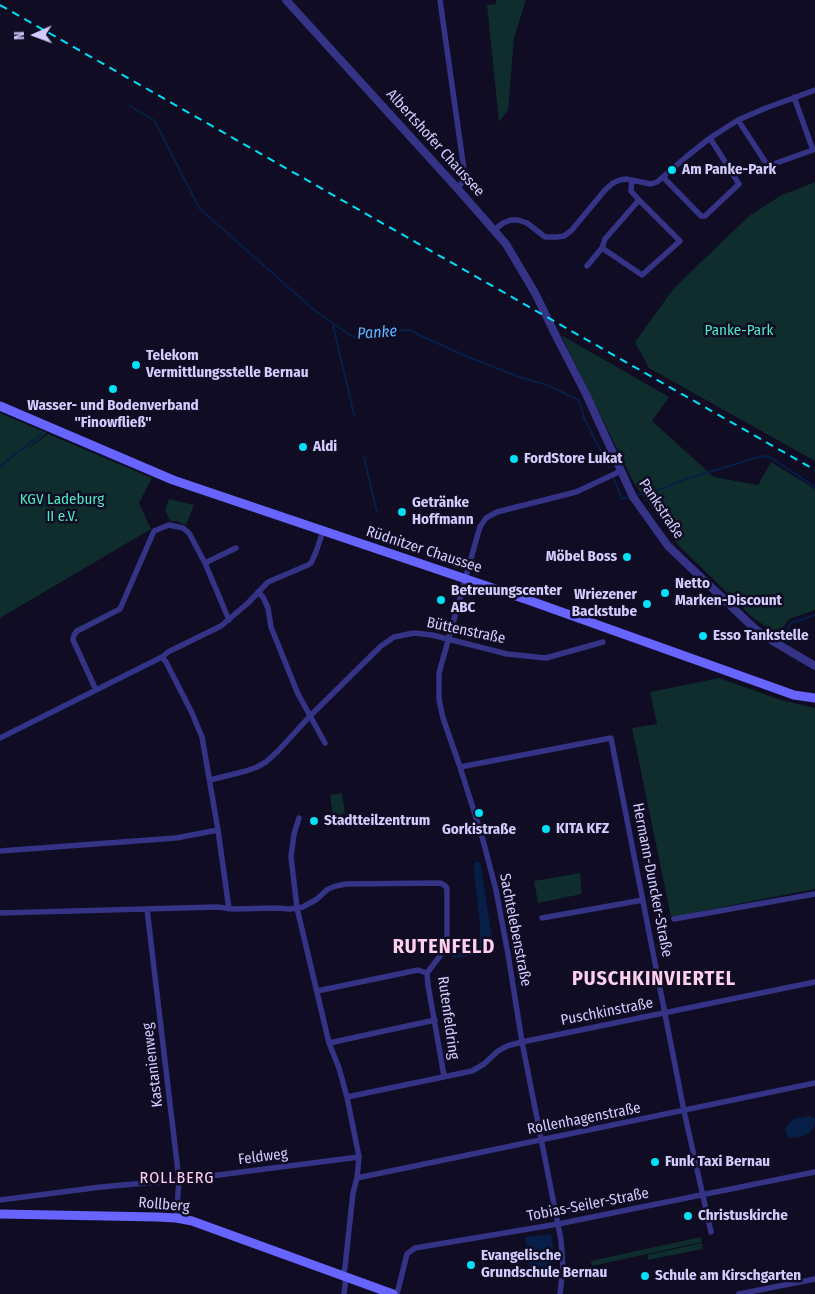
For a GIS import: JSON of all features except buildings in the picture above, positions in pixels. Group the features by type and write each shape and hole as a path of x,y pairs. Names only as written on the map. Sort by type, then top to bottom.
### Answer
{"main road":[{"name":"Rüdnitzer Chaussee","path":"0,406 173,480 465,578 796,696 815,698"},
{"name":"Rollberg","path":"0,1214 176,1218 201,1224 395,1294"}],"street":[{"name":"Albertshofer Chaussee","path":"286,0 494,230 514,256 547,317"},
{"path":"440,0 464,170 463,182 457,188"},
{"path":"494,230 503,223 518,220 527,223 545,236 564,236 571,231 612,183 620,180 632,180 651,184 657,182 710,138 738,120 815,90"},
{"path":"738,120 768,166 813,150 794,97"},
{"path":"663,178 701,216 705,216 739,184 710,138"},
{"path":"602,248 642,275 680,241 631,191 632,180"},
{"path":"587,266 602,248 605,240 639,200"},
{"name":"Pankstraße","path":"547,317 586,394 633,497 668,546 754,628 815,666"},
{"name":"Sachtelebenstraße","path":"560,1294 562,1256 558,1224 522,1042 508,954 483,840 442,718 439,699 439,673 480,527 486,518 497,512 576,492 621,471"},
{"path":"96,690 76,647 74,635 77,631 120,609 154,531 169,525 183,528 189,533 229,620"},
{"path":"0,738 221,626 268,582 311,563 323,531"},
{"path":"204,563 236,548"},
{"path":"258,592 263,596 268,608 271,627 287,670 325,743"},
{"name":"Büttenstraße","path":"210,780 257,767 266,762 381,646 394,637 414,633 432,635 508,654 546,658 603,642"},
{"path":"162,657 192,713 202,737 229,909"},
{"name":"Hermann-Duncker-Straße","path":"460,767 610,738 684,1111 711,1232"},
{"path":"298,818 291,857 298,908 329,1043 339,1068 347,1097 358,1157 344,1276 344,1294"},
{"path":"0,851 176,838 218,830"},
{"name":"Rutenfeldring","path":"298,908 310,903 328,889 346,884 440,883 444,885 447,888 447,936 440,956 427,973 444,1076 472,1071 484,1064 498,1051 507,1046 522,1042"},
{"path":"674,919 815,894"},
{"path":"542,918 643,900"},
{"path":"0,912 298,908"},
{"name":"Kastanienweg","path":"147,909 178,1180 176,1218"},
{"path":"317,991 418,970 427,973"},
{"name":"Puschkinstraße","path":"522,1042 815,982"},
{"path":"329,1043 435,1020"},
{"path":"347,1097 444,1076"},
{"name":"Rollenhagenstraße","path":"357,1178 815,1083"},
{"name":"Feldweg","path":"0,1200 358,1157"},
{"name":"Tobias-Seiler-Straße","path":"395,1294 407,1254 415,1248 558,1224 815,1172"},
{"path":"739,1294 815,1279"},
{"path":"775,1287 776,1294"}],"green space":[{"path":"496,0 526,0 514,38 508,110 499,122 487,5 496,4"},
{"name":"Panke-Park","path":"815,182 815,461 649,368 635,342 674,288 749,216 780,196"},
{"path":"561,335 669,397 652,421 714,477 758,485 771,462 815,489 815,610 789,619 778,635 752,617 679,546 634,483"},
{"name":"KGV Ladeburg II e.V.","path":"0,413 47,433 24,452 48,434 152,478 139,503 151,529 0,618"},
{"path":"169,499 194,505 186,525 170,521 165,510"},
{"path":"719,678 781,700 815,708 815,889 671,917 632,728 657,724 650,692"},
{"path":"342,793 345,814 333,816 330,795"},
{"path":"580,873 582,894 538,903 534,881"},
{"path":"701,1237 702,1242 592,1266 591,1261"},
{"path":"702,1243 703,1249 648,1260 647,1255"}],"water":[{"path":"475,862 479,862 481,866 493,950 479,955 453,958 451,956 453,953 475,950 480,947"},
{"path":"808,1116 815,1118 815,1124 810,1133 801,1137 791,1138 787,1136 785,1129 793,1119"},
{"path":"551,1234 554,1253 553,1268 530,1272 525,1237"}],"waterway":[{"name":"Panke","path":"130,106 155,121 199,208 314,310 351,336 359,337 387,331 410,330 466,356 519,377 547,385 579,400 584,418 609,468"},
{"path":"333,325 354,415"},
{"path":"0,466 42,434"},
{"name":"Panke","path":"637,495 656,491 686,479 762,456 770,457 815,487"},
{"path":"364,458 377,512"},
{"name":"Panke","path":"614,479 622,499 629,497"},
{"path":"781,640 791,623 815,615"}],"railway":[{"path":"0,5 815,470"}],"place":[{"name":"Am Panke-Park","path":"672,170"},
{"name":"Telekom Vermittlungsstelle Bernau","path":"136,365"},
{"name":"Wasser- und Bodenverband \"Finowfließ\"","path":"113,389"},
{"name":"Aldi","path":"303,447"},
{"name":"FordStore Lukat","path":"514,459"},
{"name":"Getränke Hoffmann","path":"402,512"},
{"name":"Möbel Boss","path":"627,557"},
{"name":"Netto Marken-Discount","path":"665,593"},
{"name":"Betreuungscenter ABC","path":"441,600"},
{"name":"Wriezener Backstube","path":"647,604"},
{"name":"Esso Tankstelle","path":"703,636"},
{"name":"Gorkistraße","path":"479,813"},
{"name":"Stadtteilzentrum","path":"314,821"},
{"name":"KITA KFZ","path":"546,829"},
{"name":"Funk Taxi Bernau","path":"655,1162"},
{"name":"Christuskirche","path":"688,1216"},
{"name":"Evangelische Grundschule Bernau","path":"471,1265"},
{"name":"Schule am Kirschgarten","path":"645,1276"}],"district":[{"name":"RUTENFELD","path":"444,947"},
{"name":"PUSCHKINVIERTEL","path":"654,979"},
{"name":"ROLLBERG","path":"177,1179"}]}
